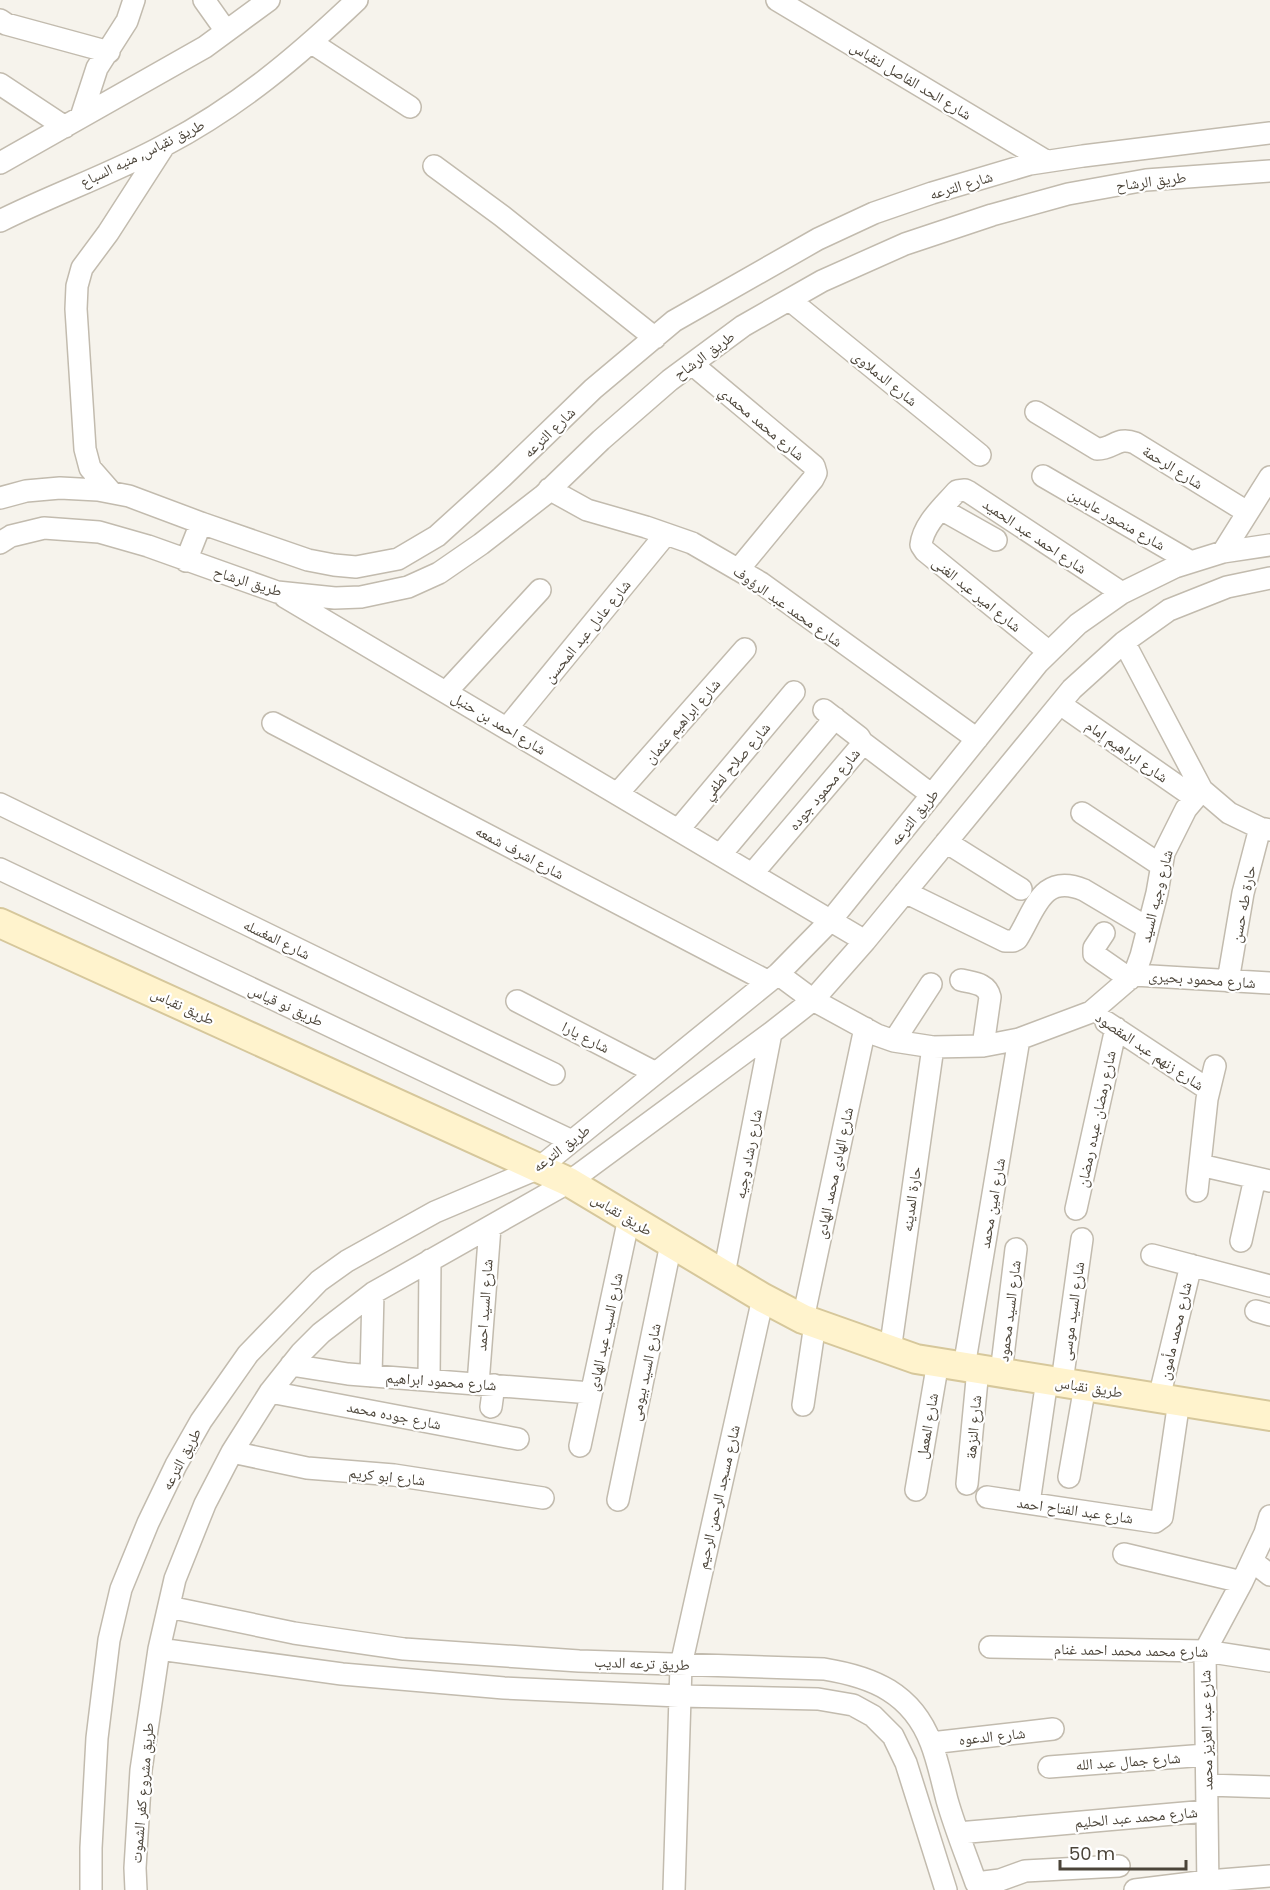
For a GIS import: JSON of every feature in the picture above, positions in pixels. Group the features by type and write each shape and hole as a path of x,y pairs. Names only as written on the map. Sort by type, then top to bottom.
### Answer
{"street":[{"path":"73,122 98,68 127,21 134,0"},
{"path":"204,0 226,32"},
{"path":"0,163 160,73 226,32 269,0"},
{"name":"طريق نقباس, منيه السباع","path":"0,221 164,146 209,120 253,91 312,43 357,0"},
{"name":"شارع الحد الفاصل لنقباس","path":"777,0 1046,161"},
{"path":"0,20 14,26 109,52"},
{"path":"312,43 410,107"},
{"path":"0,84 73,122"},
{"name":"شارع الترعه","path":"0,543 11,536 44,528 99,532 148,546 194,542 356,567 398,559 437,536 593,389 674,321 818,239 874,213 932,193 1046,161 1270,133"},
{"path":"111,492 90,468 85,449 77,332 77,286 82,268 164,146"},
{"path":"434,166 502,216 655,338"},
{"name":"طريق الرشاح","path":"194,542 276,592 335,598 361,597 408,587 439,573 481,544 549,489 653,395 743,326 791,301 822,281 905,244 992,215 1057,197 1146,180 1270,171"},
{"name":"شارع الدملاوى","path":"791,301 980,455"},
{"name":"شارع محمد محمدي","path":"692,364 814,466 816,473 738,570"},
{"name":"شارع الرحمة","path":"1036,412 1097,450 1108,449 1121,440 1135,443 1247,512"},
{"name":"شارع منصور عابدين","path":"1043,476 1191,562"},
{"path":"1223,552 1270,477"},
{"name":"شارع الترعه","path":"0,498 27,491 60,488 111,492 129,496 194,542"},
{"name":"شارع محمد عبد الرؤوف","path":"549,489 587,510 692,543 761,583 977,739"},
{"name":"شارع احمد عبد الحميد","path":"945,505 957,491 965,490 1122,593"},
{"path":"945,505 996,540"},
{"name":"شارع امير عبد الغنى","path":"945,505 926,527 922,536 921,544 925,551 1049,652"},
{"name":"شارع عادل عبد المحسن","path":"507,728 666,534"},
{"name":"طريق الترعه","path":"92,1890 91,1848 97,1738 108,1649 121,1589 148,1523 176,1465 201,1422 248,1354 319,1281 347,1261 435,1212 539,1168 773,978 831,920 1038,663 1078,624 1122,593 1175,567 1223,552 1270,545"},
{"name":"طريق الترعه","path":"151,1697 159,1648 176,1579 192,1533 232,1452 270,1392 321,1333 374,1293 569,1182 813,1000 1072,689 1124,642 1168,610 1227,586 1270,578"},
{"path":"446,692 540,590"},
{"name":"شارع احمد بن حنبل","path":"276,592 865,940"},
{"path":"1124,642 1199,794"},
{"name":"شارع ابراهيم عثمان","path":"618,793 745,649"},
{"name":"شارع صلاح لطفي","path":"679,829 794,693"},
{"name":"شارع ابراهيم إمام","path":"1060,704 1229,813 1265,829"},
{"name":"شارع محمود جوده","path":"721,854 829,714 860,737 862,742 858,751 753,873"},
{"name":"شارع اشرف شمعه","path":"273,723 773,978 877,1035 894,1041 933,1047 983,1046 1019,1039 1090,1012 1132,977"},
{"path":"862,742 932,795"},
{"name":"شارع وجيه السيد","path":"1132,977 1148,928 1164,853 1176,828 1199,794"},
{"name":"شارع المغسله","path":"0,804 554,1074"},
{"path":"1082,813 1162,866"},
{"name":"حارة طه حسن","path":"1228,981 1243,893 1265,829"},
{"path":"946,842 1021,888"},
{"name":"طريق نو قياس","path":"0,869 572,1141"},
{"path":"905,892 1005,941 1017,939 1038,898 1047,891 1064,885 1074,886 1148,928"},
{"name":"طريق نقباس","path":"0,923 569,1182 763,1298 809,1321 890,1351 970,1368 1270,1416"},
{"path":"1104,933 1094,948 1094,954 1132,977"},
{"name":"شارع محمود بحيرى","path":"1132,977 1270,983"},
{"path":"961,980 984,986 990,997 983,1046"},
{"path":"894,1041 931,984"},
{"name":"شارع يارا","path":"517,1001 656,1073"},
{"name":"شارع زنهم عبد المقصود","path":"1090,1012 1209,1090"},
{"name":"شارع الهادى محمد الهادى","path":"803,1405 809,1321 866,1028"},
{"name":"شارع رمضان عبده رمضان","path":"1076,1209 1116,1028"},
{"name":"شارع رشاد وجيه","path":"724,1274 771,1033"},
{"name":"شارع امين محمد","path":"970,1368 1019,1039"},
{"name":"حارة المدينه","path":"890,1351 933,1047"},
{"path":"1197,1191 1209,1090 1215,1065"},
{"path":"1200,1165 1263,1179 1242,1241"},
{"name":"شارع السيد عبد الهادى","path":"580,1446 629,1218"},
{"name":"شارع السيد احمد","path":"486,1385 490,1227"},
{"name":"شارع السيد موسى","path":"1065,1383 1082,1239"},
{"name":"شارع السيد بيومى","path":"618,1500 671,1244"},
{"name":"شارع السيد محمود","path":"970,1368 1016,1249"},
{"path":"1152,1255 1270,1286"},
{"path":"429,1380 430,1260"},
{"name":"شارع محمد مأمون","path":"1162,1516 1169,1399 1191,1265"},
{"path":"371,1376 374,1293"},
{"name":"شارع مسجد الرحمن الرحيم","path":"674,1890 680,1681 763,1298"},
{"name":"شارع محمود ابراهيم","path":"291,1365 371,1376 591,1393"},
{"name":"شارع النزهة","path":"967,1484 970,1368"},
{"name":"شارع المعمل","path":"916,1490 970,1368"},
{"path":"1065,1383 1070,1477"},
{"path":"1029,1503 1065,1383"},
{"path":"486,1385 491,1407"},
{"name":"شارع جوده محمد","path":"270,1392 518,1439"},
{"name":"شارع ابو كريم","path":"232,1452 307,1468 394,1475 543,1498"},
{"name":"شارع عبد الفتاح احمد","path":"987,1497 1151,1522 1155,1522 1162,1516"},
{"path":"1205,1651 1242,1582 1270,1516"},
{"path":"1124,1554 1242,1582"},
{"path":"1252,1561 1270,1575"},
{"name":"طريق ترعه الديب","path":"169,1607 294,1633 404,1649 515,1657 853,1705 873,1716 893,1736 906,1763 946,1890"},
{"name":"شارع محمد محمد احمد غنام","path":"990,1647 1205,1651 1270,1661"},
{"name":"طريق ترعه الديب","path":"159,1648 342,1674 504,1688 680,1681 824,1669 853,1673 882,1685 905,1701 921,1723 931,1743 958,1833 978,1886"},
{"name":"شارع عبد العزيز محمد","path":"1205,1651 1208,1886"},
{"name":"طريق مشروع كفر الشموت","path":"136,1890 135,1868 141,1770 151,1697"},
{"name":"شارع الدعوه","path":"931,1743 1053,1729"},
{"name":"شارع جمال عبد الله","path":"1049,1767 1206,1755"},
{"path":"1207,1785 1270,1786"},
{"name":"شارع محمد عبد الحليم","path":"958,1833 1207,1811"},
{"path":"978,1886 1025,1871 1119,1866"},
{"path":"1135,1890 1208,1886 1270,1876"}]}
